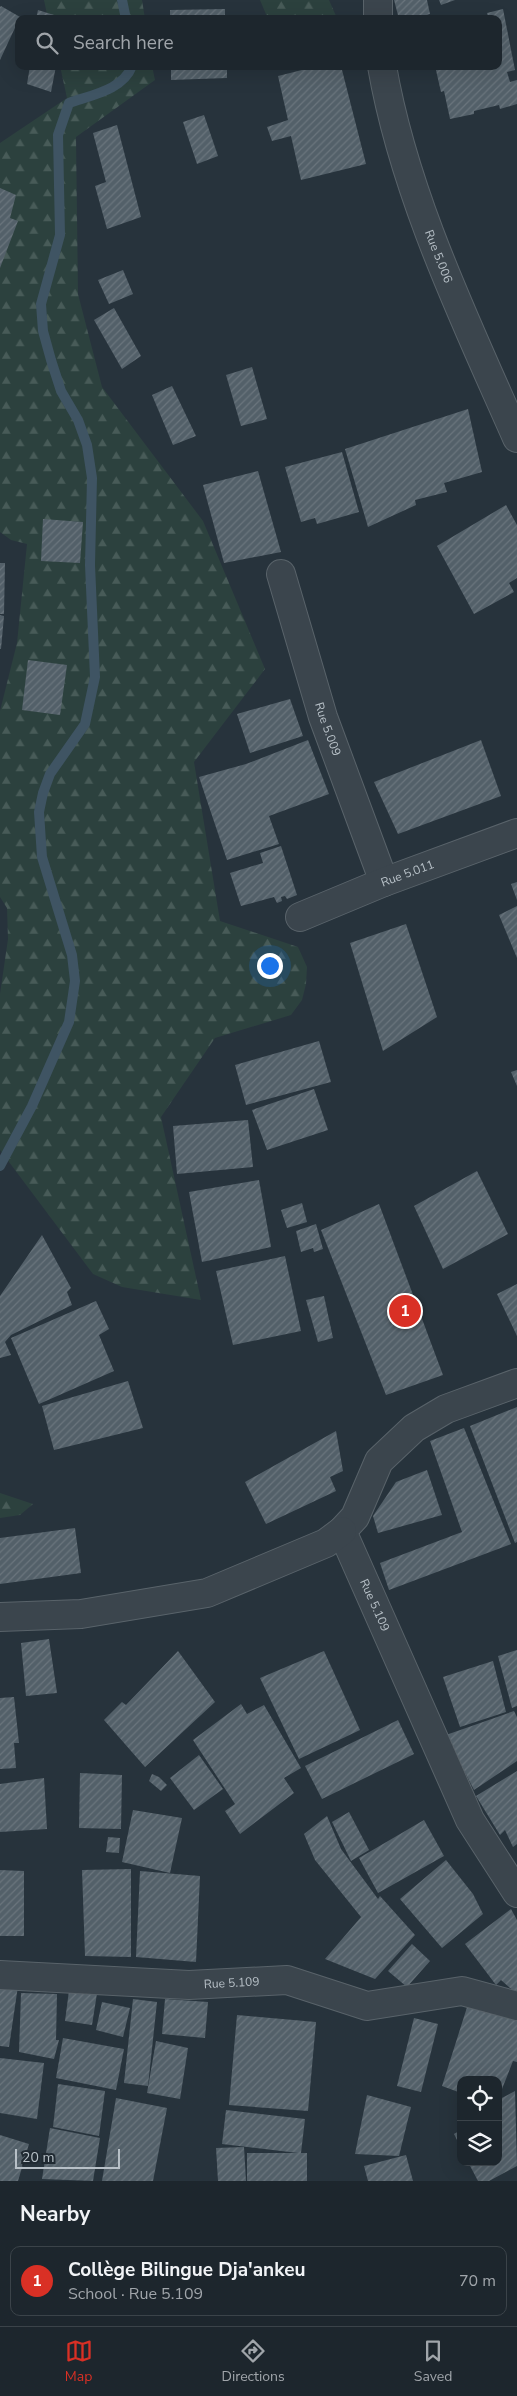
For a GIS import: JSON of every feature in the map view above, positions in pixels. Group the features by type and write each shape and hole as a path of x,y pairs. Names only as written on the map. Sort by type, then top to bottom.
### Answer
{"street":[{"path":"378,0 378,15"},
{"name":"Rue 5.006","path":"383,70 390,112 436,247 517,438"},
{"name":"Rue 5.009","path":"281,574 323,717 384,882"},
{"name":"Rue 5.011","path":"300,918 384,882 517,834"},
{"path":"0,1617 81,1614 207,1593 326,1544 355,1517 379,1462 414,1428 446,1409 517,1383"},
{"name":"Rue 5.109","path":"342,1531 470,1820 517,1893"},
{"name":"Rue 5.109","path":"0,1975 189,1985 287,1980 367,2006 462,1991 517,2006"}],"green space":[{"path":"44,0 142,0 144,15 47,15"},
{"path":"260,0 329,0 336,15 266,15"},
{"path":"61,70 153,70 155,80 76,137 78,294 102,387 203,521 265,669 194,762 220,921 298,947 307,967 306,984 302,1000 291,1015 215,1038 161,1117 201,1300 122,1287 93,1274 0,1150 0,994 8,939 7,908 0,897 0,711 17,643 27,544 11,540 0,532 0,143 67,98"},
{"path":"0,1493 33,1504 20,1515 0,1518"}],"building":[{"path":"394,0 427,0 430,14 398,15"},
{"path":"439,0 455,0 441,5"},
{"path":"0,7 17,15 15,15 15,28 0,60"},
{"path":"225,9 225,15 170,15 170,10"},
{"path":"503,9 515,70 507,72 510,82 517,80 517,104 500,109 499,105 474,111 474,114 450,119 444,91 441,92 436,70 502,70 502,15 488,15 487,13"},
{"path":"38,10 54,15 37,15"},
{"path":"29,70 55,70 51,92 27,84"},
{"path":"171,70 227,70 227,78 171,80"},
{"path":"302,70 342,70 366,164 301,180 291,136 272,141 267,127 288,120 278,76"},
{"path":"204,115 218,156 197,164 183,122"},
{"path":"117,125 141,217 107,229 95,186 106,182 93,133"},
{"path":"0,188 16,195 10,218 18,221 0,268"},
{"path":"123,270 133,294 109,304 98,280"},
{"path":"114,308 141,356 122,369 94,320"},
{"path":"252,367 267,419 241,426 226,375"},
{"path":"172,386 196,436 173,445 152,395"},
{"path":"468,409 482,472 444,483 447,492 415,500 416,505 368,527 345,449"},
{"path":"342,452 359,512 317,524 315,518 301,522 285,467"},
{"path":"258,471 281,552 224,563 203,485"},
{"path":"506,505 517,525 517,578 509,583 514,592 474,614 437,546"},
{"path":"43,519 83,522 80,563 41,561"},
{"path":"0,563 5,563 4,614 0,614"},
{"path":"0,615 4,616 1,649 0,649"},
{"path":"28,660 67,665 60,715 22,710"},
{"path":"290,699 303,736 250,753 237,714"},
{"path":"308,740 329,794 269,816 279,844 227,860 199,777 246,764"},
{"path":"481,740 501,796 398,834 374,782"},
{"path":"281,846 297,895 287,899 285,896 281,897 282,901 277,903 274,897 241,906 230,873 263,863 260,853"},
{"path":"517,882 517,900 511,884"},
{"path":"517,906 517,958 499,915"},
{"path":"406,924 437,1017 383,1051 350,943"},
{"path":"319,1041 331,1082 246,1105 235,1065"},
{"path":"517,1070 517,1086 511,1072"},
{"path":"314,1089 328,1130 267,1150 252,1110"},
{"path":"248,1120 253,1167 177,1174 173,1126"},
{"path":"477,1171 508,1234 443,1269 414,1206"},
{"path":"259,1180 271,1247 202,1262 189,1192"},
{"path":"302,1203 307,1222 287,1228 281,1210"},
{"path":"379,1204 443,1375 386,1395 321,1230"},
{"path":"316,1224 323,1249 314,1252 313,1248 301,1252 296,1231"},
{"path":"42,1235 71,1288 67,1292 72,1305 11,1335 5,1342 11,1355 0,1358 0,1296"},
{"path":"285,1256 301,1331 233,1345 216,1271"},
{"path":"517,1284 517,1336 497,1294"},
{"path":"324,1296 333,1338 318,1342 306,1300"},
{"path":"96,1301 109,1329 99,1335 114,1371 39,1404 11,1338"},
{"path":"128,1381 143,1428 54,1450 42,1406"},
{"path":"517,1407 517,1542 515,1543 470,1426"},
{"path":"464,1428 511,1544 389,1590 380,1563 462,1532 430,1441"},
{"path":"336,1431 343,1471 330,1477 336,1491 266,1524 245,1482"},
{"path":"427,1470 442,1515 378,1533 373,1516 396,1482"},
{"path":"75,1528 81,1573 0,1584 0,1538"},
{"path":"49,1639 57,1693 26,1696 21,1643"},
{"path":"517,1650 517,1706 512,1708 498,1656"},
{"path":"178,1651 215,1702 145,1767 104,1720 122,1702 126,1705"},
{"path":"324,1651 360,1730 299,1759 260,1678"},
{"path":"493,1661 506,1712 460,1727 443,1677"},
{"path":"14,1697 19,1743 14,1743 16,1768 0,1769 0,1698"},
{"path":"241,1704 247,1714 264,1705 301,1768 284,1778 294,1793 240,1834 225,1811 235,1804 193,1740"},
{"path":"514,1711 517,1717 517,1761 474,1790 446,1735"},
{"path":"398,1720 414,1754 322,1799 305,1766"},
{"path":"199,1755 223,1789 194,1810 170,1778"},
{"path":"517,1771 517,1844 513,1847 505,1830 500,1835 476,1796"},
{"path":"80,1773 122,1775 121,1829 79,1828"},
{"path":"152,1774 159,1777 167,1785 161,1791 149,1781"},
{"path":"44,1778 47,1829 0,1832 0,1784"},
{"path":"133,1810 182,1818 170,1873 122,1862"},
{"path":"349,1812 369,1850 351,1861 332,1822"},
{"path":"327,1816 341,1849 378,1899 380,1896 415,1935 375,1979 325,1959 361,1917 315,1860 304,1834"},
{"path":"424,1820 444,1856 378,1893 359,1858"},
{"path":"108,1837 120,1838 119,1853 106,1852"},
{"path":"446,1860 473,1894 483,1914 442,1948 400,1899"},
{"path":"131,1869 131,1957 85,1956 82,1870"},
{"path":"0,1870 24,1871 24,1936 0,1936"},
{"path":"140,1871 200,1876 196,1962 136,1957"},
{"path":"511,1909 517,1920 517,1994 501,1980 496,1985 465,1944"},
{"path":"412,1944 430,1961 407,1987 388,1971"},
{"path":"70,1983 98,1987 92,2025 65,2021"},
{"path":"0,1985 18,1986 9,2047 0,2046"},
{"path":"21,1993 57,1994 56,2040 59,2040 54,2059 19,2052"},
{"path":"133,1999 157,2002 148,2086 124,2083"},
{"path":"165,1999 208,2002 205,2038 162,2034"},
{"path":"469,2001 517,2019 517,2062 513,2061 502,2089 502,2076 457,2076 457,2092 442,2086"},
{"path":"102,2002 130,2008 123,2037 96,2030"},
{"path":"237,2015 316,2022 308,2111 229,2105"},
{"path":"414,2018 438,2024 421,2092 397,2086"},
{"path":"63,2038 124,2049 116,2090 56,2078"},
{"path":"156,2041 188,2048 180,2099 147,2093"},
{"path":"0,2058 44,2063 37,2119 0,2113"},
{"path":"58,2084 105,2091 99,2136 53,2127"},
{"path":"515,2091 517,2166 489,2181 478,2181 470,2166 502,2166 502,2098"},
{"path":"367,2095 411,2107 399,2156 355,2154"},
{"path":"116,2098 167,2108 153,2181 102,2181"},
{"path":"226,2110 305,2119 301,2153 307,2153 307,2181 247,2181 247,2153 298,2153 222,2144"},
{"path":"50,2128 100,2138 93,2181 42,2179"},
{"path":"0,2135 29,2144 18,2181 0,2181"},
{"path":"244,2147 246,2181 218,2181 216,2148"},
{"path":"406,2155 413,2181 368,2181 364,2166"}],"waterway":[{"path":"122,0 125,15"},
{"path":"0,1166 32,1106 69,1022 75,981 72,955 42,857 39,812 50,774 85,724 95,677 90,565 92,478 87,445 78,420 61,391 51,360 43,331 41,304 60,235 58,135 69,103 114,86 130,70"}],"place":[{"name":"Collège Bilingue Dja'ankeu","path":"405,1311"}]}
